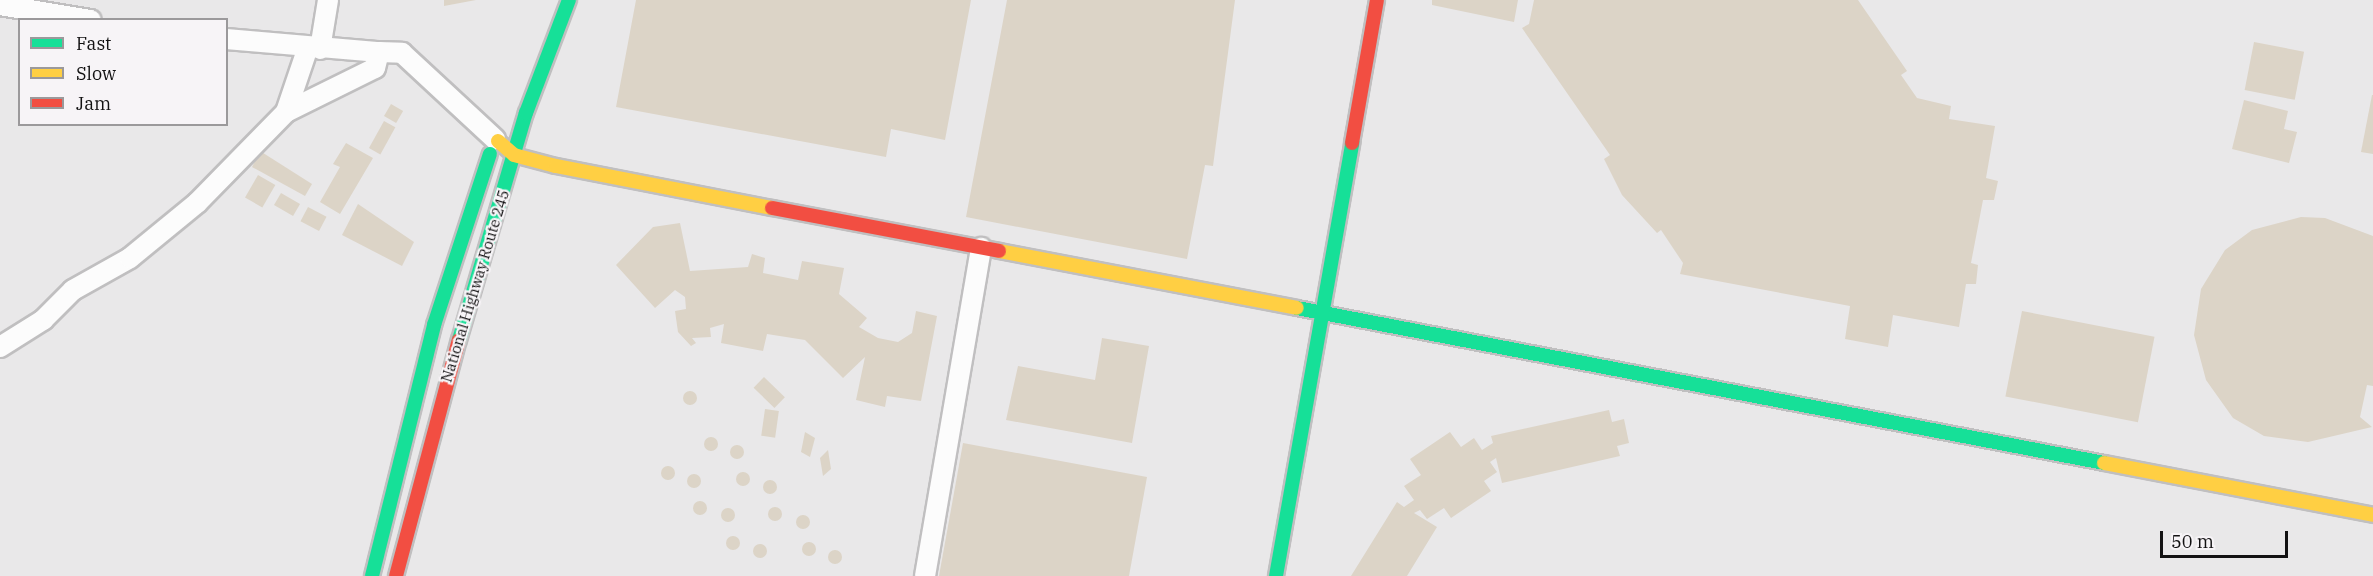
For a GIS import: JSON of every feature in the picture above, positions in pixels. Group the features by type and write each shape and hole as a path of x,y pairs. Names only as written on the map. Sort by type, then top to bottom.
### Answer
{"main road":[{"name":"National Highway Route 245","path":"396,576 423,464 514,155 569,0"},
{"path":"1276,576 1377,0"},
{"name":"National Highway Route 245","path":"372,576 434,325 501,117"},
{"path":"495,139 514,155 1321,314 2373,515"}],"street":[{"path":"286,112 314,50 328,0"},
{"path":"0,5 79,18"},
{"path":"228,39 314,50 402,53 495,139"},
{"path":"0,347 172,224 286,112 375,68 379,52"},
{"path":"925,576 981,248"}],"building":[{"path":"444,0 476,0 444,6"},
{"path":"636,0 971,0 945,140 891,129 886,157 616,107"},
{"path":"1007,0 1235,0 1213,166 1205,165 1187,259 966,217"},
{"path":"1432,0 1518,0 1514,22 1432,5"},
{"path":"1534,0 1858,0 1907,71 1901,75 1917,98 1951,106 1949,119 1995,126 1986,178 1998,181 1994,200 1983,200 1971,263 1978,265 1976,284 1966,284 1959,327 1893,315 1888,347 1845,339 1850,306 1680,274 1683,263 1661,230 1657,233 1622,195 1604,159 1610,155 1522,28 1529,24"},
{"path":"2254,42 2304,52 2295,100 2245,90"},
{"path":"2373,95 2373,154 2361,152"},
{"path":"2244,100 2288,111 2284,129 2297,132 2289,163 2232,149"},
{"path":"391,104 403,111 396,123 384,116"},
{"path":"384,121 395,127 380,154 369,148"},
{"path":"346,143 373,158 340,214 320,202 340,167 333,164"},
{"path":"260,151 312,184 305,196 252,167"},
{"path":"258,175 275,185 262,208 245,198"},
{"path":"281,193 300,204 293,216 274,205"},
{"path":"358,204 414,242 402,266 342,235"},
{"path":"308,207 327,217 319,231 300,221"},
{"path":"2301,217 2325,218 2373,236 2373,386 2367,385 2360,417 2372,427 2308,442 2264,436 2233,418 2206,380 2194,335 2201,289 2225,250 2252,230"},
{"path":"680,223 690,271 748,267 752,254 765,258 763,273 798,280 802,261 844,268 839,294 867,318 859,327 878,338 898,342 912,333 916,311 937,316 921,401 887,396 885,407 856,400 865,357 843,378 805,340 767,334 763,351 721,343 724,324 710,328 711,337 692,338 696,343 691,346 678,332 675,311 686,309 685,297 675,290 655,308 616,265 653,227"},
{"path":"2022,311 2155,337 2138,422 2005,396"},
{"path":"1102,338 1149,346 1132,443 1006,420 1018,366 1095,380"},
{"path":"764,377 785,397 774,408 754,388"},
{"path":"687,391 693,391 697,398 693,405 687,405 683,401 683,395"},
{"path":"765,409 779,411 775,438 761,436"},
{"path":"1609,410 1612,422 1624,419 1629,443 1617,446 1620,456 1502,483 1496,458 1490,462 1497,472 1484,481 1491,491 1451,518 1444,508 1427,519 1420,510 1414,513 1437,527 1407,576 1351,576 1397,502 1404,507 1414,500 1404,486 1421,475 1410,459 1450,432 1461,447 1474,438 1482,450 1493,443 1491,436"},
{"path":"805,432 815,438 810,457 801,452"},
{"path":"708,437 714,437 718,444 714,451 708,451 704,447 704,441"},
{"path":"963,443 1147,477 1129,576 939,576"},
{"path":"734,445 740,445 744,452 740,459 734,459 730,455 730,449"},
{"path":"828,450 831,469 823,476 820,458"},
{"path":"665,466 671,466 675,473 671,480 665,480 661,476 661,470"},
{"path":"740,472 746,472 750,479 746,486 740,486 736,482 736,476"},
{"path":"691,474 697,474 701,481 697,488 691,488 687,484 687,478"},
{"path":"767,480 773,480 777,487 773,494 767,494 763,490 763,484"},
{"path":"697,501 703,501 707,508 703,515 697,515 693,511 693,505"},
{"path":"772,507 778,507 782,514 778,521 772,521 768,517 768,511"},
{"path":"725,508 731,508 735,515 731,522 725,522 721,518 721,512"},
{"path":"800,515 806,515 810,522 806,529 800,529 796,525 796,519"},
{"path":"730,536 736,536 740,543 736,550 730,550 726,546 726,540"},
{"path":"806,542 812,542 816,549 812,556 806,556 802,552 802,546"},
{"path":"757,544 763,544 767,551 763,558 757,558 753,554 753,548"},
{"path":"832,550 838,550 842,557 838,564 832,564 828,560 828,554"}],"traffic: fast":[{"path":"459,340 526,113 569,0"},
{"path":"1276,576 1352,143"},
{"path":"372,576 434,325 490,154"},
{"path":"1297,308 2104,463"}],"traffic: slow":[{"path":"498,141 514,155 556,166 772,208"},
{"path":"999,251 1297,308"},
{"path":"2104,463 2373,515"}],"traffic: jam":[{"path":"1352,143 1377,0"},
{"path":"772,208 999,251"},
{"path":"396,576 459,340"}]}
